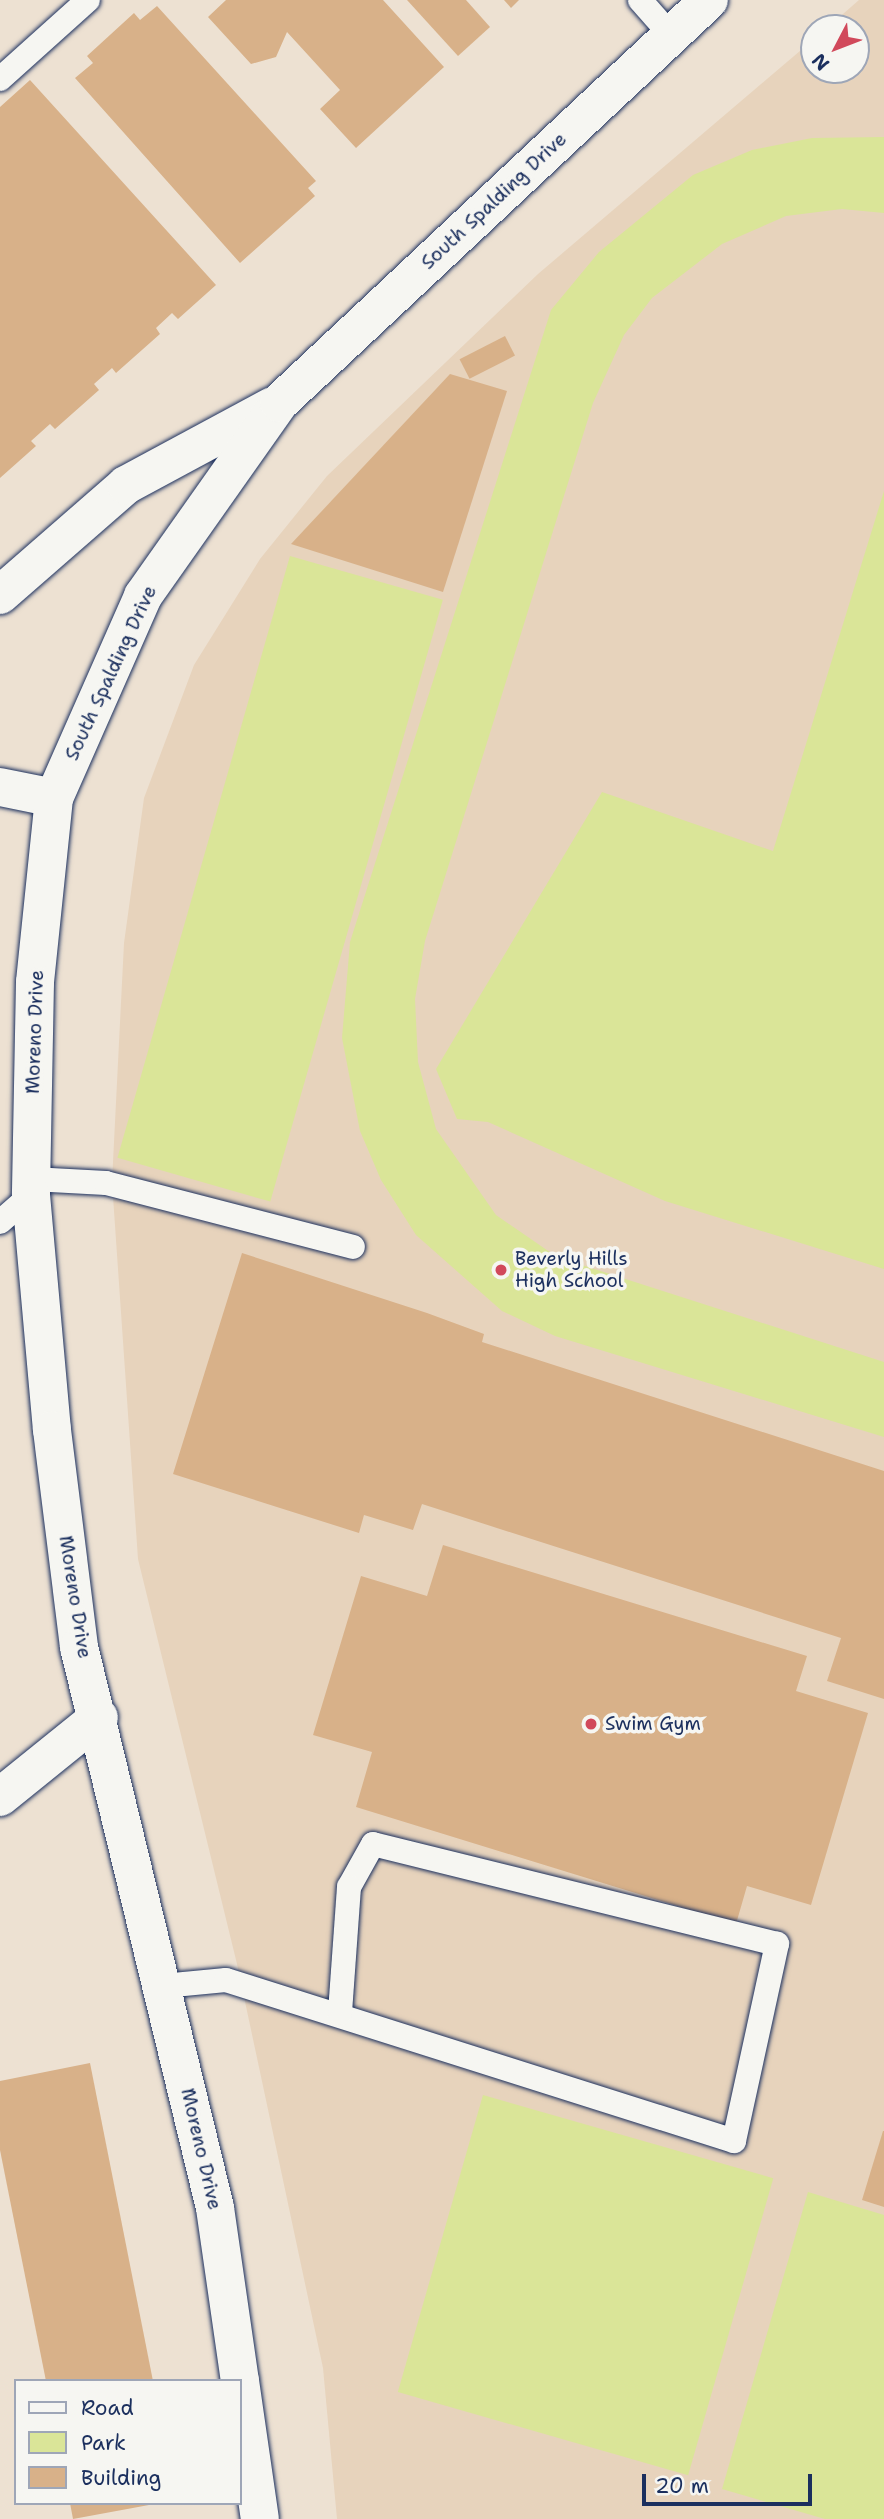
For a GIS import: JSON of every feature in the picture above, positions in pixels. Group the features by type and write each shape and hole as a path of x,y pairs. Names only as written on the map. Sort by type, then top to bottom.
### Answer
{"street":[{"name":"South Spalding Drive","path":"54,798 143,596 279,402 709,0"},
{"name":"South Spalding Drive","path":"0,595 125,485 279,402"},
{"path":"0,787 54,798"},
{"name":"Moreno Drive","path":"54,798 35,982 32,1187 79,1647 99,1717 215,2208 240,2379"},
{"path":"0,1797 99,1717"},
{"name":"Moreno Drive","path":"242,2395 260,2519"}],"lane":[{"path":"0,79 88,0"},
{"path":"640,0 671,35"},
{"path":"0,1222 32,1187 106,1183 353,1247"},
{"path":"163,1986 226,1980 340,2013 734,2141 777,1944 373,1844 349,1887 340,2013"}],"shaded area":[{"name":"Beverly Hills High School","path":"859,0 884,0 884,2519 337,2519 323,2368 237,1964 138,1559 112,1182 124,943 144,798 194,665 260,559 327,476 538,274 800,51 800,84 870,84 870,14 843,14"}],"green space":[{"path":"884,137 884,213 842,209 786,216 722,244 652,298 624,335 593,403 425,941 415,999 418,1062 436,1129 496,1215 557,1257 884,1362 884,1437 555,1336 502,1311 416,1235 381,1180 360,1131 342,1038 350,942 551,310 599,252 693,175 752,150 812,138"},
{"path":"884,491 884,1269 665,1201 488,1122 457,1119 436,1069 602,792 773,851"},
{"path":"290,556 443,600 270,1202 117,1158"},
{"path":"483,2095 773,2178 688,2475 398,2392"},
{"path":"808,2192 884,2215 884,2519 825,2519 722,2489"}],"building":[{"path":"226,0 383,0 444,67 356,148 320,109 340,90 287,32 276,57 251,64 208,17"},
{"path":"407,0 466,0 490,27 458,56"},
{"path":"504,0 519,0 511,8"},
{"path":"157,6 316,181 308,188 315,196 240,263 75,78 93,63 87,56 134,13 140,20"},
{"path":"30,80 216,285 178,319 172,313 156,328 160,334 116,373 112,368 94,384 99,390 55,429 50,424 31,441 36,446 0,478 0,107"},
{"path":"505,336 515,356 470,379 460,359"},
{"path":"450,374 507,391 443,592 291,544"},
{"path":"242,1253 484,1334 482,1342 884,1471 884,1699 827,1681 841,1638 422,1504 413,1530 364,1515 359,1533 173,1474"},
{"name":"Swim Gym","path":"443,1545 807,1656 796,1691 868,1713 811,1905 747,1886 736,1924 356,1807 372,1752 313,1735 361,1576 427,1596"},
{"path":"90,2063 153,2379 46,2379 0,2150 0,2081"},
{"path":"884,2131 884,2207 862,2200"},
{"path":"70,2505 149,2505 73,2519"}],"place":[{"name":"Beverly Hills High School","path":"501,1270"},
{"name":"Swim Gym","path":"591,1724"}]}
